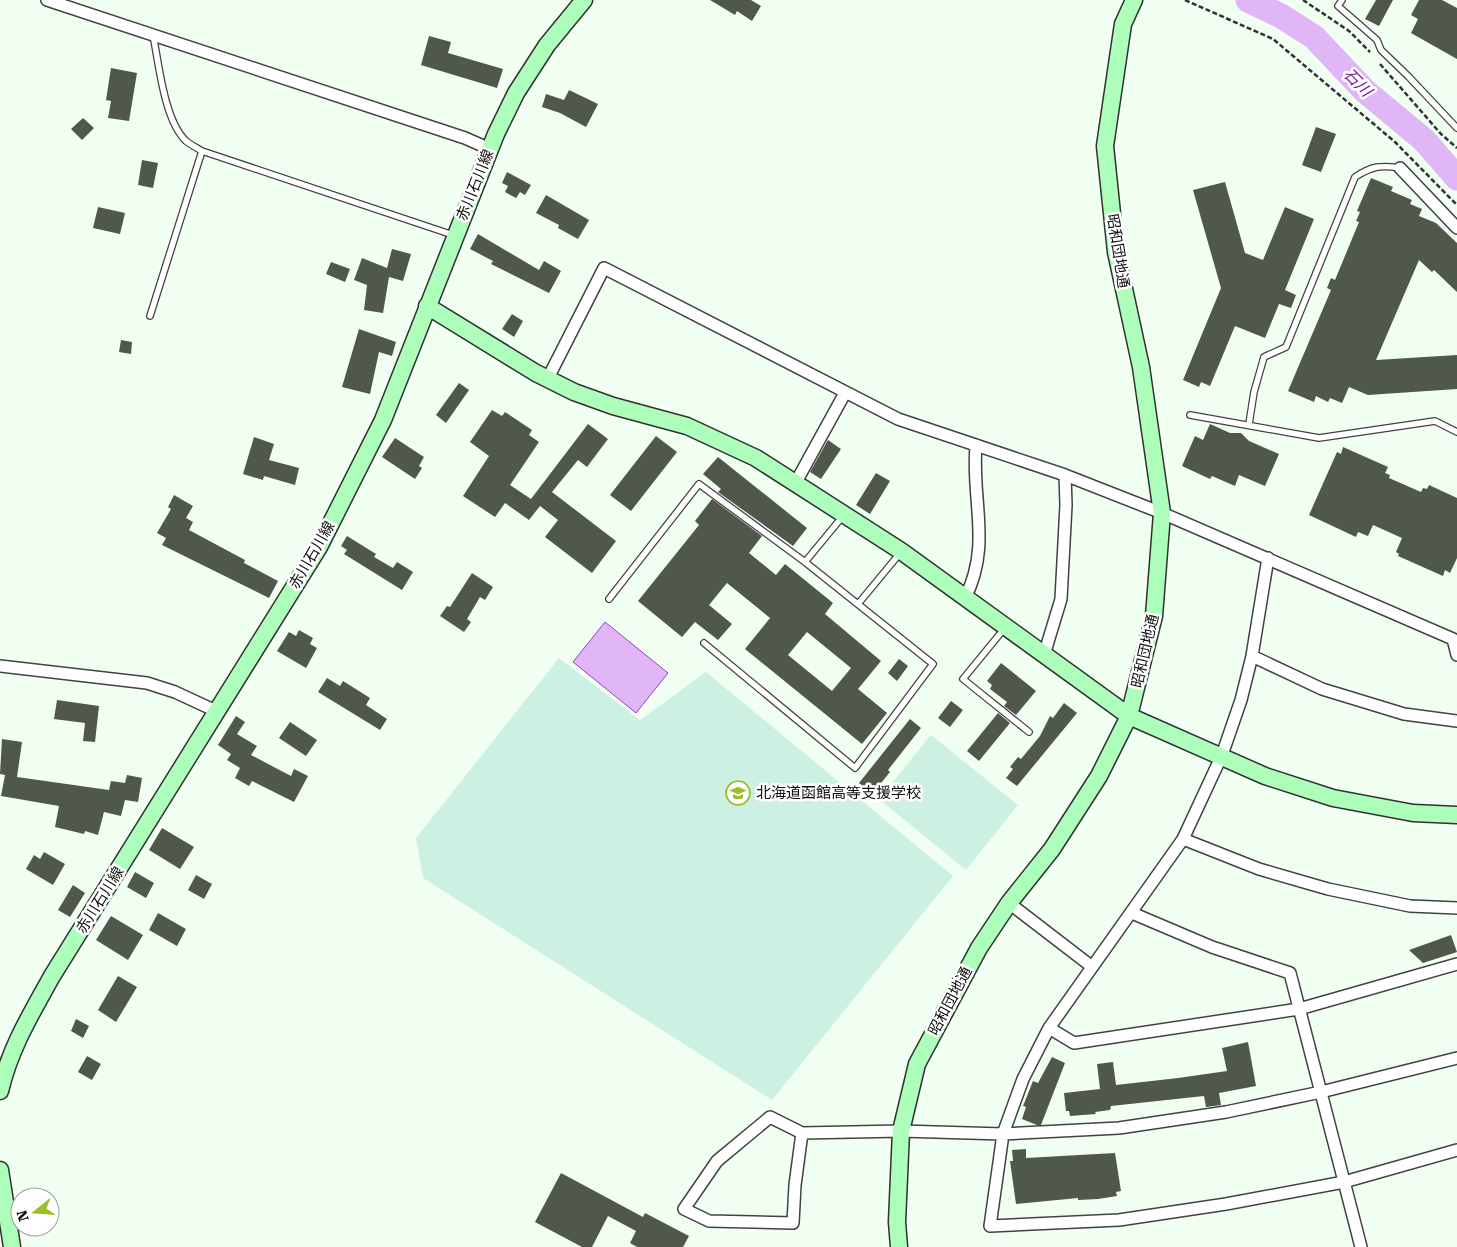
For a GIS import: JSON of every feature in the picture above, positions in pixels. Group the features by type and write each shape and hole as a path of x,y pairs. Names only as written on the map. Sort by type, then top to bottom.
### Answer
{"street":[{"path":"47,0 465,138 490,149"},
{"name":"赤川石川線","path":"0,1091 6,1066 20,1033 323,538 383,420 490,149 522,85 547,45 584,0"},
{"name":"昭和団地通","path":"899,1247 897,1222 901,1131 917,1064 979,948 1009,903 1052,849 1099,776 1130,716 1154,616 1162,513 1141,367 1116,252 1105,146 1123,24 1134,0"},
{"path":"1400,168 1457,228"},
{"path":"548,378 604,268 898,419 1065,475 1162,513 1453,639 1457,655"},
{"path":"427,306 574,392 613,406 687,426 756,458 845,513 901,551 1130,716 1266,776 1333,798 1414,813 1457,815"},
{"path":"796,482 845,393"},
{"path":"965,598 975,579 979,552 979,498 974,465 976,446"},
{"path":"1044,655 1061,599 1066,505 1065,475"},
{"path":"1268,558 1252,656 1241,700 1222,755 1183,839 1049,1028 1023,1079 1003,1134 990,1226 1119,1220 1344,1182 1457,1150"},
{"path":"1252,656 1322,689 1404,714 1457,721"},
{"path":"0,666 147,683 176,692 216,711"},
{"path":"1183,839 1259,869 1328,889 1410,906 1457,908"},
{"path":"1009,903 1092,966"},
{"path":"1132,913 1212,947 1290,973 1361,1247"},
{"path":"1049,1028 1074,1043 1299,1009 1457,964"},
{"path":"802,1133 792,1223 709,1221 684,1209 717,1161 770,1117 802,1133 901,1131 1003,1134 1119,1128 1226,1112 1320,1092 1457,1058"},
{"path":"0,1170 12,1247"}],"lane":[{"path":"1342,0 1338,6 1377,40 1381,50 1457,128"},
{"path":"153,35 169,110 186,141 202,151 455,236"},
{"path":"150,316 202,151"},
{"path":"1249,424 1254,392 1264,357 1286,347 1355,177 1371,167 1381,165 1400,168"},
{"path":"1190,415 1319,438 1434,421 1457,432"},
{"path":"609,599 700,484 805,562 933,664 855,768 704,643"},
{"path":"805,562 845,513"},
{"path":"858,604 901,551"},
{"path":"1005,627 963,679 1029,732"}],"path":[{"path":"1185,0 1273,39 1285,47 1326,87 1405,152 1457,205"},
{"path":"1303,0 1349,31 1373,56"},
{"path":"1379,63 1441,134 1457,148"}],"green space":[{"path":"559,658 640,720 706,672 953,876 772,1100 423,878 416,838"},
{"path":"931,735 1018,805 966,870 879,799"}],"shaded area":[{"path":"605,622 668,673 636,713 573,662"}],"building":[{"path":"710,0 751,0 761,6 752,21 737,11 735,15"},
{"path":"1376,0 1393,0 1379,26 1365,19"},
{"path":"1419,0 1442,0 1457,8 1457,59 1411,33 1418,19 1411,15"},
{"path":"429,36 451,42 448,53 503,69 497,88 421,65"},
{"path":"111,68 137,73 129,121 108,118 111,101 106,100"},
{"path":"569,90 598,104 586,127 560,113 542,107 546,94 564,100"},
{"path":"83,118 94,128 82,140 71,129"},
{"path":"1316,127 1336,134 1321,172 1302,165"},
{"path":"142,160 158,163 153,188 138,185"},
{"path":"507,172 531,185 525,195 520,192 516,198 505,192 508,186 502,183"},
{"path":"1371,178 1393,187 1391,191 1412,200 1410,204 1422,209 1419,216 1436,223 1457,243 1457,292 1434,270 1432,272 1419,260 1376,360 1457,355 1457,389 1368,395 1349,387 1342,403 1330,398 1328,402 1316,396 1314,402 1288,391 1331,290 1327,288 1331,278 1335,280 1359,222 1356,221 1360,212 1357,211"},
{"path":"1225,182 1245,253 1263,260 1285,207 1314,219 1285,290 1296,295 1291,308 1279,304 1265,338 1235,326 1210,386 1201,382 1199,387 1183,380 1221,288 1193,190"},
{"path":"546,195 589,220 578,239 558,228 559,225 536,213"},
{"path":"98,207 125,213 120,234 93,228"},
{"path":"478,234 539,270 544,261 561,271 549,293 491,264 493,261 470,249"},
{"path":"392,249 411,254 403,281 389,277 383,313 364,310 367,285 354,280 362,258 387,268"},
{"path":"331,262 350,269 345,282 326,274"},
{"path":"512,314 523,321 514,337 502,329"},
{"path":"359,329 396,342 392,356 379,352 370,394 342,387"},
{"path":"121,340 132,342 131,354 119,352"},
{"path":"459,383 469,390 446,423 436,415"},
{"path":"492,410 502,416 505,412 532,430 529,435 539,442 510,485 531,499 588,424 608,439 587,467 578,460 552,492 616,541 592,573 545,537 558,520 540,506 529,520 505,503 495,517 463,496 489,456 470,442"},
{"path":"1210,424 1230,433 1241,433 1249,441 1279,454 1265,486 1239,475 1235,486 1212,476 1210,479 1182,466 1195,436 1203,440"},
{"path":"656,436 677,452 631,511 610,495"},
{"path":"254,437 274,444 269,460 299,468 295,485 264,476 263,480 243,474"},
{"path":"395,438 424,457 419,466 422,468 415,479 382,457"},
{"path":"828,440 841,449 821,479 810,472"},
{"path":"1343,447 1388,467 1385,473 1390,475 1389,478 1421,492 1423,488 1427,489 1429,485 1457,498 1457,558 1450,573 1445,570 1443,576 1398,556 1399,554 1396,552 1402,538 1373,525 1368,536 1358,532 1356,537 1309,515 1337,452 1341,454"},
{"path":"718,457 807,528 793,546 718,492 721,489 703,474"},
{"path":"876,473 890,481 870,514 856,505"},
{"path":"174,495 193,506 186,518 193,522 189,530 245,560 244,563 278,581 269,598 162,545 166,538 157,533 171,509 168,507"},
{"path":"712,499 762,536 749,553 776,575 785,564 833,603 825,614 881,661 858,689 887,713 862,744 745,649 770,618 727,583 709,605 732,624 718,640 695,622 682,637 638,601 699,525 695,521","holes":["807,632 851,668 832,691 788,655"]},
{"path":"347,536 376,554 374,557 393,568 397,562 413,572 402,590 344,554 347,550 341,546"},
{"path":"472,573 493,587 485,600 480,597 467,619 471,622 464,632 440,616 447,606 450,607"},
{"path":"299,630 313,638 310,644 317,648 306,668 277,651 289,632 296,636"},
{"path":"899,659 908,666 897,681 888,673"},
{"path":"1001,663 1036,691 1016,715 1004,706 1007,702 990,689 992,685 987,681"},
{"path":"327,678 340,686 343,681 370,698 366,705 387,719 380,730 318,692"},
{"path":"57,700 99,706 95,742 83,741 85,723 54,719"},
{"path":"951,701 963,710 950,727 938,718"},
{"path":"1064,703 1077,713 1017,786 1006,778 1013,769 1010,767 1018,757 1021,759 1040,736 1050,716 1053,718"},
{"path":"998,713 1010,723 979,761 967,751"},
{"path":"236,716 245,722 237,734 257,746 251,755 291,776 294,769 308,776 294,802 252,781 249,786 235,778 240,768 227,760 231,754 218,745"},
{"path":"910,719 921,728 872,794 859,783"},
{"path":"290,722 317,740 306,756 279,738"},
{"path":"2,739 22,742 17,777 109,790 111,781 125,783 127,775 142,778 138,802 125,800 121,816 104,812 98,835 85,831 84,834 55,827 59,806 1,796 5,775 0,774"},
{"path":"162,828 194,847 180,869 149,850"},
{"path":"44,852 65,864 53,885 26,869 34,855 40,859"},
{"path":"135,872 154,883 146,898 127,887"},
{"path":"196,875 212,884 204,899 188,890"},
{"path":"73,885 85,893 70,917 58,910"},
{"path":"158,913 186,929 177,946 149,930"},
{"path":"111,916 143,935 128,960 96,940"},
{"path":"1451,935 1457,952 1423,963 1409,950"},
{"path":"118,976 137,987 116,1022 98,1010"},
{"path":"76,1019 89,1026 83,1038 71,1031"},
{"path":"1248,1042 1256,1086 1219,1093 1221,1105 1206,1107 1204,1096 1111,1106 1110,1110 1095,1112 1096,1114 1070,1116 1069,1111 1066,1111 1064,1093 1100,1089 1097,1064 1113,1062 1116,1085 1227,1071 1222,1048"},
{"path":"87,1056 101,1064 92,1080 78,1072"},
{"path":"1052,1057 1065,1063 1041,1125 1037,1125 1022,1119 1026,1107 1023,1106 1033,1081 1038,1083"},
{"path":"1026,1149 1026,1158 1115,1153 1121,1191 1116,1192 1117,1196 1098,1199 1078,1200 1078,1198 1016,1204 1010,1161 1013,1161 1012,1150"},
{"path":"561,1173 643,1217 645,1213 689,1236 683,1247 637,1247 630,1243 636,1231 608,1216 592,1247 582,1247 535,1222"}],"waterway":[{"name":"石川","path":"1248,0 1281,16 1314,37 1365,91 1424,140 1457,178"}],"place":[{"name":"北海道函館高等支援学校","path":"738,793"}]}
